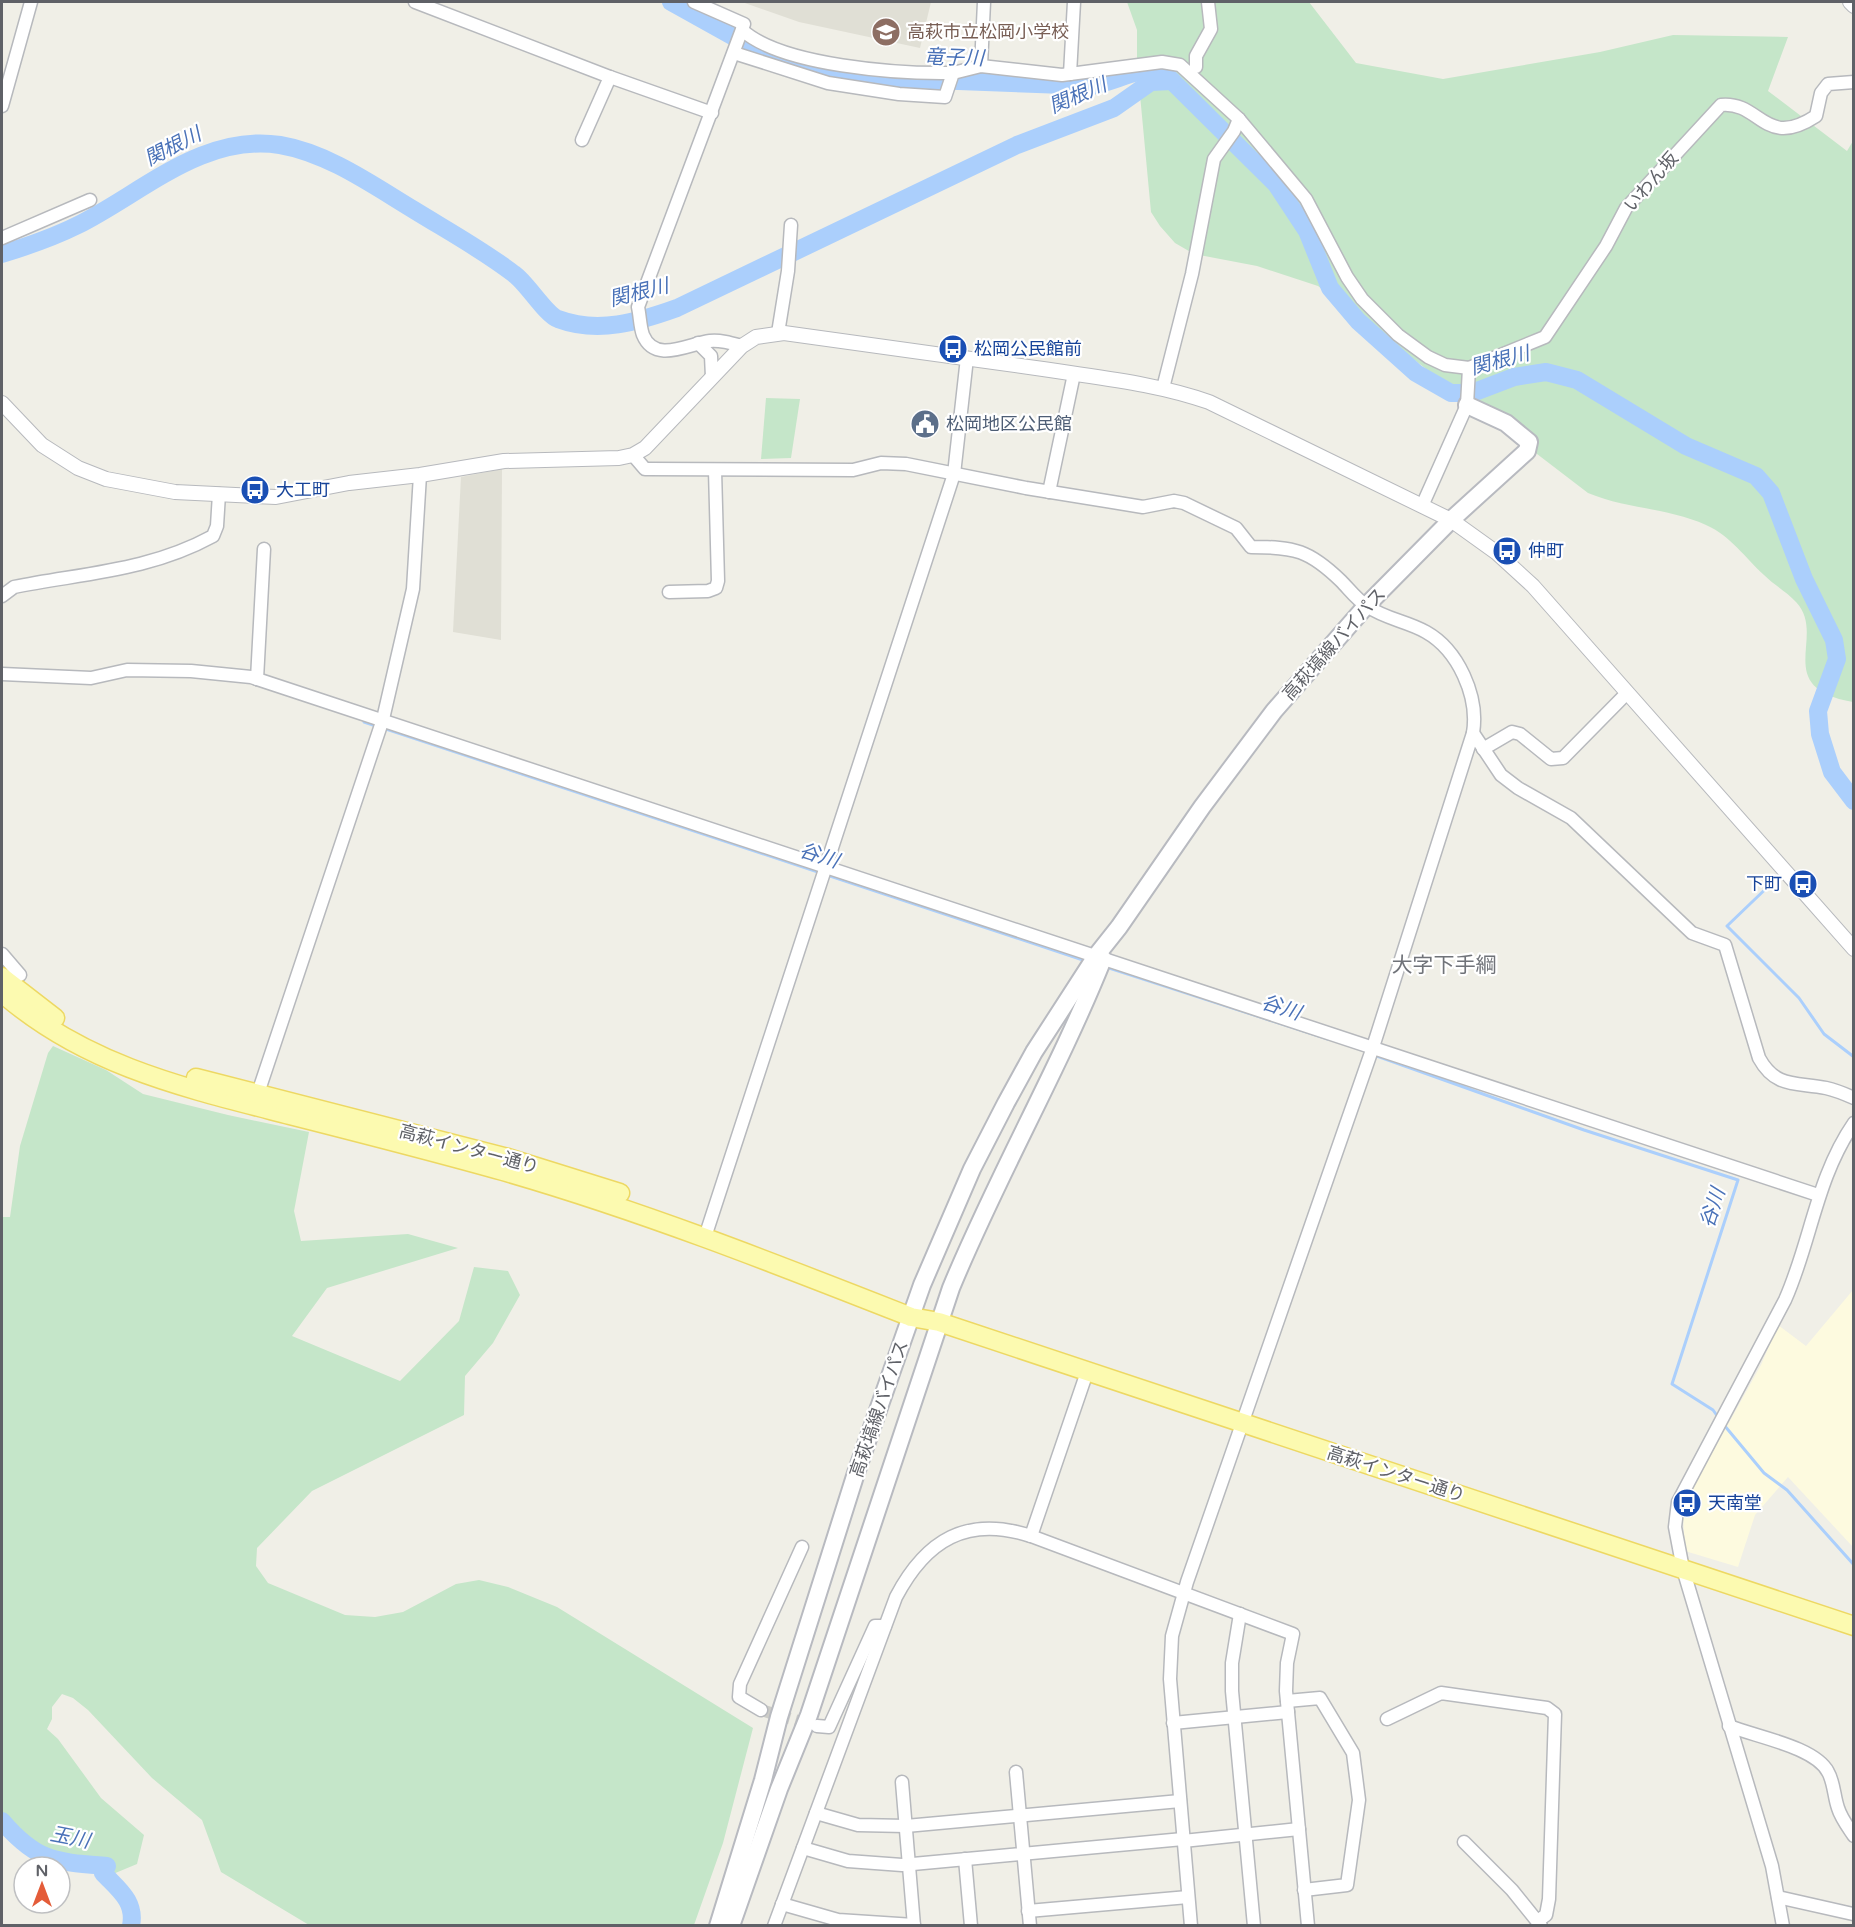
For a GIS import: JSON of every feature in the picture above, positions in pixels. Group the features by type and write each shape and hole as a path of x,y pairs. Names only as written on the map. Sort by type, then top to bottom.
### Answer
{"main road":[{"name":"高萩塙線バイパス","path":"718,1926 763,1780 778,1716 856,1473 913,1312 950,1217 1006,1103 1034,1052 1239,757 1322,654 1366,606 1450,520 1529,446 1525,438 1506,423 1468,401"},
{"name":"高萩塙線バイパス","path":"731,1926 778,1789 809,1714 939,1322 979,1224 1084,1006 1100,957"},
{"name":"高萩インター通り","path":"2,977 54,1017 109,1048 195,1078 508,1158 608,1189 707,1231 939,1322 1854,1626"},
{"name":"高萩インター通り","path":"2,993 18,1008 74,1044 134,1071 514,1174 707,1231"}],"street":[{"path":"2,106 31,2"},
{"path":"416,2 610,77 712,112"},
{"path":"694,2 744,24 638,307 644,336 652,347 662,351 672,351 698,343 724,341 742,346"},
{"path":"981,66 984,2"},
{"path":"1070,74 1074,2"},
{"path":"1196,67 1196,56 1211,29 1208,2"},
{"path":"1850,2 1854,6"},
{"path":"742,30 754,40 828,64 911,74 953,73 981,66 1010,71 1070,74 1161,62 1180,65 1306,199 1347,277 1362,299 1398,335 1428,357 1445,365 1470,371 1468,401 1422,506"},
{"path":"735,51 828,83 899,94 945,97 953,73"},
{"path":"582,140 610,77"},
{"name":"いわん坂","path":"1470,371 1545,337 1606,246 1626,208 1720,105 1742,108 1775,129 1790,128 1804,124 1816,116 1821,93 1828,84 1854,82"},
{"path":"1163,388 1192,274 1214,159 1237,125"},
{"path":"2,238 90,200"},
{"path":"778,333 788,271 791,225"},
{"path":"2,403 42,445 78,468 138,486 175,492 276,498 349,483 420,475 504,461 619,458 633,455 645,447 742,346 756,337 778,333 967,358 1163,388 1209,402 1450,520 1517,570 1854,949"},
{"path":"698,343 711,356 712,377"},
{"path":"707,1231 954,474 967,358"},
{"path":"1049,492 1074,374"},
{"path":"633,455 645,469 853,470 881,463 906,464 1049,492 1143,507 1174,501 1184,503 1236,528 1251,547 1292,548 1313,558 1366,606 1391,619 1423,630 1441,641 1465,679 1473,708 1473,733 1372,1047 1184,1593 1170,1657 1173,1723 1191,1926"},
{"path":"669,592 708,591 716,588 718,581 715,470"},
{"path":"258,1093 383,719 412,589 420,475"},
{"path":"2,596 14,587 161,560 200,543 213,536 218,526 219,494"},
{"path":"257,679 264,549"},
{"path":"2,674 92,678 127,670 190,671 257,679 1818,1195"},
{"path":"1483,749 1512,732 1520,734 1551,759 1563,758 1627,693"},
{"path":"1473,733 1501,775 1518,788 1571,818 1692,933 1725,945 1760,1058 1768,1072 1796,1085 1828,1088 1854,1098"},
{"path":"2,954 20,975"},
{"path":"1782,1926 1772,1866 1677,1546 1675,1514 1694,1467 1794,1280 1818,1195 1854,1123"},
{"path":"1031,1536 1087,1372"},
{"path":"774,1926 885,1626 907,1576 925,1553 943,1542 974,1529 992,1527 1031,1536 1293,1634 1287,1663 1288,1707 1308,1926"},
{"path":"760,1710 739,1696 740,1684 802,1547"},
{"path":"1240,1614 1232,1663 1234,1717 1254,1926"},
{"path":"818,1726 829,1727 875,1626 885,1626"},
{"path":"1387,1719 1442,1693 1546,1708 1555,1714 1549,1899 1545,1915 1540,1923 1464,1842"},
{"path":"1173,1723 1234,1717 1288,1707 1320,1698 1352,1750 1359,1800 1347,1885 1305,1890"},
{"path":"1729,1726 1758,1738 1806,1751 1819,1759 1829,1773 1839,1811 1854,1836"},
{"path":"1016,1772 1030,1926"},
{"path":"782,1904 838,1920 914,1925 902,1782"},
{"path":"816,1813 858,1824 906,1826 1180,1801"},
{"path":"803,1848 848,1861 909,1864 1299,1829"},
{"path":"965,1859 971,1926"},
{"path":"1028,1911 1188,1897"},
{"path":"1778,1897 1853,1914"}],"shaded area":[{"name":"高萩市立松岡小学校","path":"742,2 931,2 920,48 799,22"},
{"path":"502,469 501,640 453,632 461,477"},
{"path":"1853,1290 1853,1547 1788,1477 1755,1515 1738,1567 1685,1551 1683,1514 1691,1491 1761,1365 1778,1325 1806,1346"}],"green space":[{"path":"1127,2 1309,2 1356,63 1443,79 1600,52 1673,35 1788,37 1768,91 1847,151 1853,141 1853,702 1828,695 1814,685 1807,673 1805,659 1807,630 1804,615 1789,595 1768,579 1723,535 1692,519 1588,493 1318,286 1257,266 1194,254 1175,243 1151,212 1137,63 1137,30"},
{"path":"766,398 800,399 791,458 761,459"},
{"path":"53,1046 106,1070 143,1094 309,1132 294,1211 301,1241 408,1234 458,1248 327,1288 292,1336 400,1381 459,1321 474,1267 508,1271 520,1295 493,1343 465,1376 464,1415 312,1491 257,1548 256,1566 268,1583 345,1615 375,1617 403,1612 456,1584 479,1580 508,1587 557,1607 753,1728 723,1843 694,1925 309,1925 221,1872 202,1820 152,1778 88,1710 73,1698 62,1694 52,1707 52,1719 47,1729 58,1739 101,1798 144,1835 137,1864 113,1874 72,1870 72,1855 30,1855 2,1813 2,1217 10,1217 20,1146 48,1053"}],"waterway":[{"name":"関根川","path":"671,2 750,46 805,66 852,77 1092,86 1143,71 1160,69 1276,184 1307,231 1330,288 1358,321 1416,373 1451,393 1472,393 1514,377 1546,372 1577,380 1686,446 1756,476 1771,493 1804,579 1834,640 1837,659 1818,711 1820,734 1832,772 1854,801"},
{"name":"関根川","path":"2,254 78,225 174,168 199,157 225,148 252,144 280,145 316,155 333,163 367,181 478,249 519,278 548,312 558,319 588,326 633,322 677,308 1017,145 1114,108 1151,82 1172,81"},
{"name":"谷川","path":"364,722 376,726"},
{"name":"谷川","path":"383,728 821,873"},
{"name":"谷川","path":"827,875 1086,961"},
{"path":"1777,878 1727,926 1799,998 1824,1034 1854,1057"},
{"name":"谷川","path":"1106,967 1328,1039"},
{"name":"谷川","path":"1374,1055 1584,1130 1738,1180 1672,1384 1713,1410 1718,1417"},
{"name":"谷川","path":"1724,1425 1764,1473 1787,1490 1854,1565"},
{"name":"玉川","path":"2,1821 26,1845 48,1857 74,1863 107,1866 103,1873 125,1896 131,1909 131,1926"}],"tunnel":[{"path":"761,1710 811,1725"}],"place":[{"name":"高萩市立松岡小学校","path":"886,32"},
{"name":"松岡公民館前","path":"953,349"},
{"name":"松岡地区公民館","path":"925,424"},
{"name":"大工町","path":"255,490"},
{"name":"仲町","path":"1507,551"},
{"name":"下町","path":"1803,884"},
{"name":"天南堂","path":"1687,1503"}],"district":[{"name":"大字下手綱","path":"1444,965"}],"water label":[{"name":"竜子川","path":"954,58"}]}
